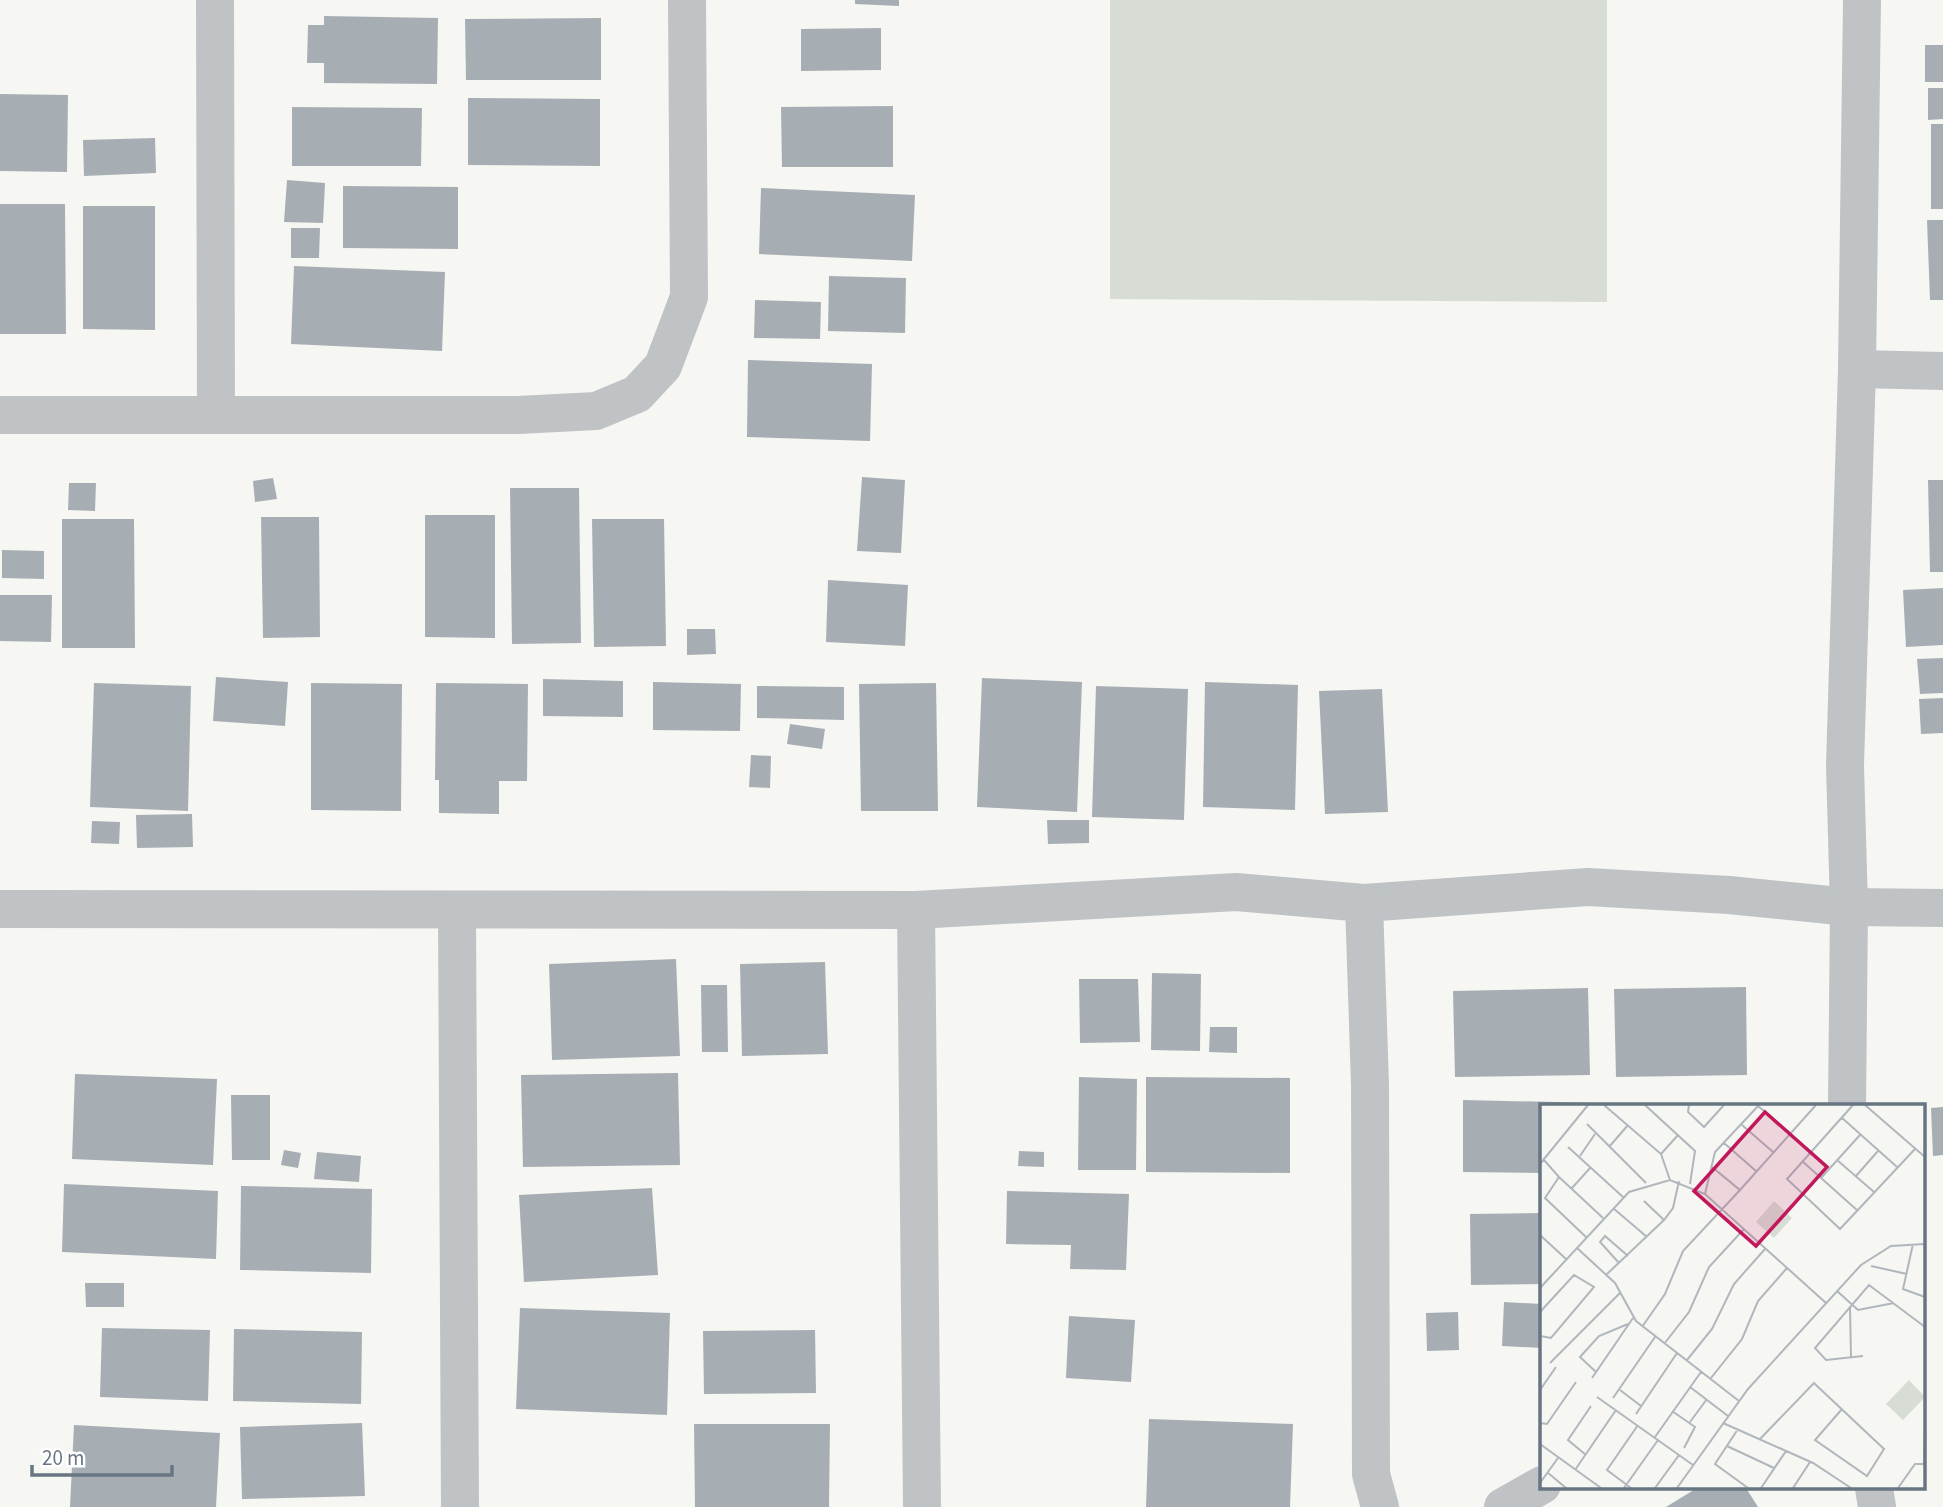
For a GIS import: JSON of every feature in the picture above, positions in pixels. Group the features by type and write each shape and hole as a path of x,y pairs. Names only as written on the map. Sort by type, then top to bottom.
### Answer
{"street":[{"path":"215,0 216,413"},
{"path":"0,415 531,414 596,411 638,394 663,366 689,297 687,0"},
{"path":"1847,1104 1849,907 1845,766 1857,369 1862,0"},
{"path":"1857,369 1943,371"},
{"path":"0,909 916,910 1236,892 1364,903 1588,887 1729,895 1849,907 1943,908"},
{"path":"1364,903 1369,995 1371,1474 1380,1507"},
{"path":"916,910 922,1507"},
{"path":"457,911 460,1507"},
{"path":"1503,1507 1540,1486"}],"shaded area":[{"path":"1110,0 1607,0 1607,302 1110,299"}],"building":[{"path":"855,0 899,0 899,6 855,4"},
{"path":"324,16 438,18 437,84 324,83 324,63 307,63 308,25 324,25"},
{"path":"601,18 601,80 466,80 465,19"},
{"path":"881,28 881,70 801,71 801,29"},
{"path":"1925,45 1943,45 1943,82 1925,82"},
{"path":"1928,88 1943,88 1943,119 1928,120"},
{"path":"0,94 68,95 67,172 0,171"},
{"path":"468,98 600,99 600,166 468,165"},
{"path":"893,106 893,167 782,167 781,107"},
{"path":"292,107 422,108 421,166 292,166"},
{"path":"1931,124 1943,124 1943,209 1931,209"},
{"path":"155,138 156,173 84,176 83,140"},
{"path":"287,180 325,183 323,223 284,222"},
{"path":"343,186 458,187 458,249 343,248"},
{"path":"761,188 915,195 912,261 759,254"},
{"path":"0,204 65,204 66,334 0,334"},
{"path":"83,206 155,206 155,330 83,329"},
{"path":"1927,220 1943,220 1943,300 1930,300"},
{"path":"291,228 320,228 319,258 291,258"},
{"path":"294,266 445,272 442,351 291,344"},
{"path":"829,276 906,278 905,333 828,331"},
{"path":"755,300 821,302 820,339 754,338"},
{"path":"748,360 872,364 870,441 747,437"},
{"path":"862,477 905,480 901,553 857,551"},
{"path":"273,478 277,499 255,502 253,481"},
{"path":"1928,480 1943,480 1943,572 1930,572"},
{"path":"69,483 96,483 95,511 68,510"},
{"path":"510,488 579,488 581,643 512,644"},
{"path":"425,515 495,515 495,638 425,637"},
{"path":"261,517 319,517 320,637 263,638"},
{"path":"62,519 134,519 135,648 62,648"},
{"path":"592,519 664,519 666,646 594,647"},
{"path":"2,550 44,551 44,579 2,578"},
{"path":"828,580 908,585 905,646 826,642"},
{"path":"1943,588 1943,645 1906,647 1903,590"},
{"path":"0,595 52,595 51,642 0,641"},
{"path":"687,629 715,629 716,654 687,655"},
{"path":"1943,658 1943,693 1920,694 1917,659"},
{"path":"216,677 288,682 285,726 213,721"},
{"path":"982,678 1082,682 1077,812 977,807"},
{"path":"543,679 623,681 623,717 543,716"},
{"path":"653,682 741,684 740,731 653,730"},
{"path":"1205,682 1298,685 1295,810 1203,807"},
{"path":"94,683 191,686 188,811 90,807"},
{"path":"311,683 402,684 401,811 311,810"},
{"path":"436,683 528,684 527,781 499,781 499,814 439,813 439,780 435,780"},
{"path":"936,683 938,811 861,811 859,684"},
{"path":"757,686 844,687 844,720 757,718"},
{"path":"1096,686 1188,689 1184,820 1092,817"},
{"path":"1382,689 1388,812 1325,814 1319,691"},
{"path":"1943,698 1943,733 1921,734 1919,699"},
{"path":"790,724 825,729 822,749 787,744"},
{"path":"751,755 771,756 770,788 749,787"},
{"path":"192,814 193,847 137,848 136,815"},
{"path":"1047,820 1089,820 1089,843 1048,844"},
{"path":"92,821 120,822 119,844 91,843"},
{"path":"676,959 680,1056 552,1060 549,964"},
{"path":"825,962 828,1054 742,1056 740,964"},
{"path":"1152,973 1201,974 1200,1051 1151,1050"},
{"path":"1079,979 1138,979 1140,1042 1080,1043"},
{"path":"701,985 727,985 728,1052 702,1052"},
{"path":"1746,987 1747,1075 1616,1077 1614,989"},
{"path":"1588,988 1590,1075 1455,1077 1453,991"},
{"path":"1210,1027 1237,1027 1237,1053 1209,1052"},
{"path":"678,1073 680,1165 523,1167 521,1075"},
{"path":"75,1074 217,1079 213,1165 72,1159"},
{"path":"1079,1077 1137,1079 1136,1170 1078,1170"},
{"path":"1146,1077 1290,1078 1290,1173 1146,1172"},
{"path":"231,1095 270,1095 270,1160 232,1160"},
{"path":"1463,1100 1598,1103 1540,1104 1540,1173 1463,1172"},
{"path":"1943,1107 1943,1155 1933,1156 1931,1108"},
{"path":"284,1150 301,1153 298,1168 281,1165"},
{"path":"1019,1151 1044,1152 1044,1167 1018,1166"},
{"path":"317,1152 361,1156 359,1182 314,1179"},
{"path":"64,1184 218,1191 216,1259 62,1252"},
{"path":"241,1186 372,1189 371,1273 240,1270"},
{"path":"652,1188 658,1275 524,1282 519,1195"},
{"path":"1007,1191 1129,1194 1126,1270 1070,1269 1071,1245 1006,1244"},
{"path":"1540,1213 1540,1284 1471,1285 1470,1214"},
{"path":"85,1283 124,1283 124,1307 86,1307"},
{"path":"1504,1302 1540,1304 1540,1348 1502,1346"},
{"path":"520,1308 670,1313 667,1415 516,1409"},
{"path":"1458,1312 1459,1350 1427,1351 1426,1313"},
{"path":"1069,1316 1135,1320 1131,1382 1066,1378"},
{"path":"102,1328 210,1330 208,1401 100,1397"},
{"path":"234,1329 362,1332 361,1404 233,1401"},
{"path":"815,1330 816,1393 704,1394 703,1331"},
{"path":"1149,1419 1293,1424 1290,1507 1146,1507"},
{"path":"362,1423 365,1496 242,1499 240,1427"},
{"path":"694,1424 830,1424 829,1507 695,1507"},
{"path":"74,1425 220,1433 216,1507 70,1507"},
{"path":"1694,1490 1747,1490 1758,1507 1666,1507"}]}
